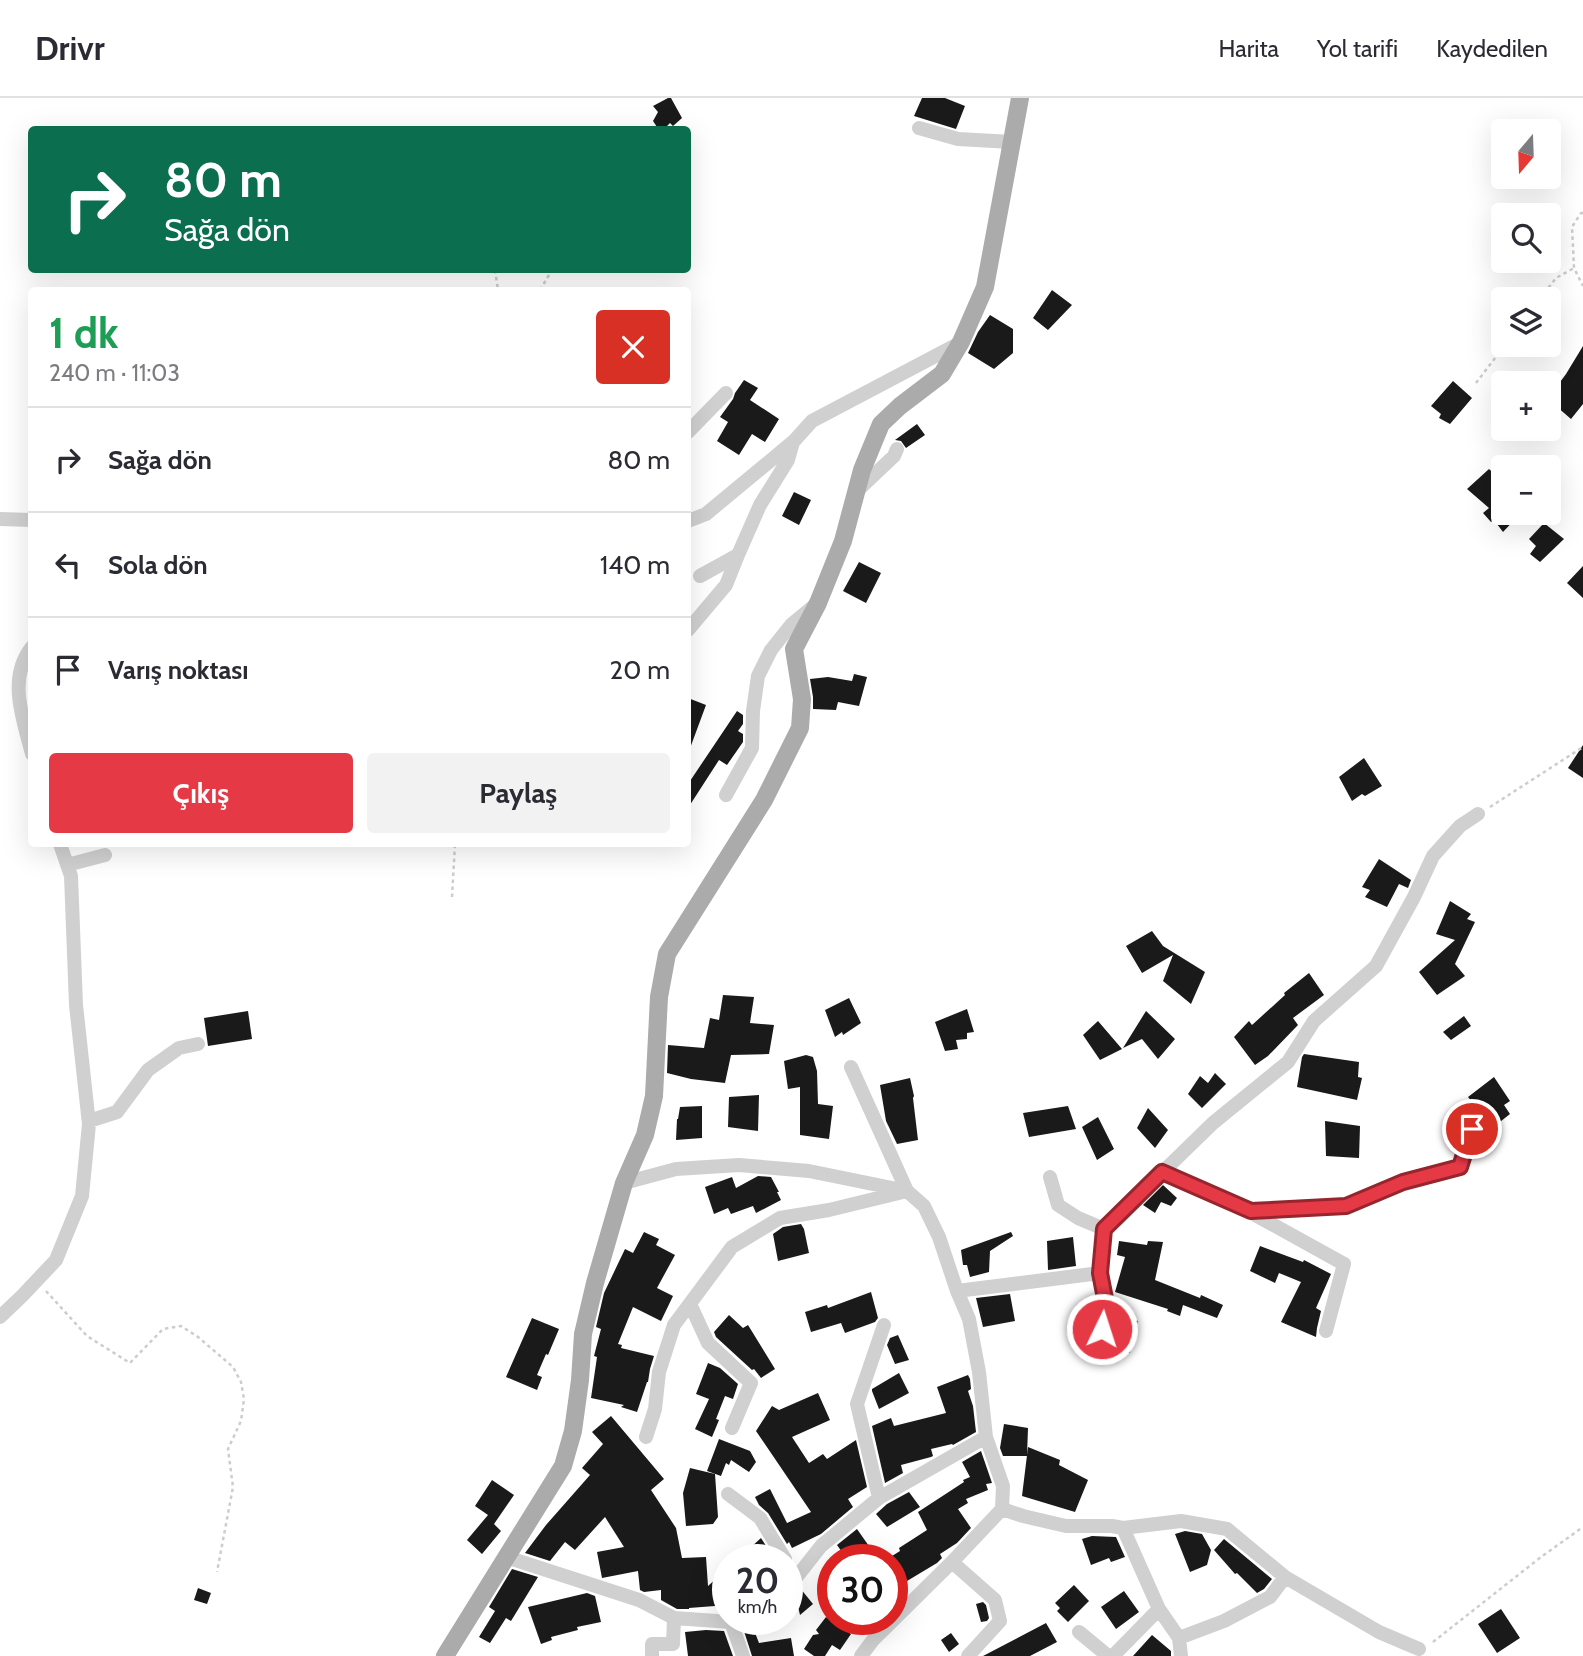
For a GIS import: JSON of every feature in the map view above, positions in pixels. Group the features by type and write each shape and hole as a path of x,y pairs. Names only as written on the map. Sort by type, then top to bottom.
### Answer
{"main road":[{"path":"445,1656 563,1466 573,1431 583,1334 595,1283 624,1184 645,1135 654,1096 659,998 667,954 764,800 800,728 802,699 794,649 818,603 843,541 862,470 881,424 942,374 961,342 985,287 1020,98"}],"street":[{"path":"919,128 958,139 1012,142"},
{"path":"691,520 706,514 794,441 812,421 961,342"},
{"path":"691,429 726,393"},
{"path":"691,626 726,585 760,505 788,460 794,441"},
{"path":"856,492 894,456 897,449"},
{"path":"0,519 28,520"},
{"path":"700,576 738,555"},
{"path":"726,794 752,748 758,676 771,650 791,625 818,603"},
{"path":"28,652 23,658 17,686 28,736"},
{"path":"1102,1329 1107,1309 1100,1273 1104,1229 1213,1123 1288,1062 1314,1021 1376,966 1415,897 1433,856 1460,826 1478,814"},
{"path":"0,1317 56,1260 82,1196 89,1121 76,1005 71,876 61,847"},
{"path":"67,865 105,855"},
{"path":"89,1121 117,1112 148,1070 179,1048 198,1044"},
{"path":"851,1067 907,1191 923,1206 939,1237 969,1319 979,1371 986,1437 1003,1486 1002,1509 873,1640 861,1656"},
{"path":"1162,1172 1251,1211 1346,1206 1403,1182 1460,1167 1478,1111"},
{"path":"624,1184 676,1169 739,1165 809,1171 907,1191"},
{"path":"1050,1177 1058,1205 1078,1218 1104,1229"},
{"path":"646,1437 655,1409 659,1372 674,1325 732,1247 780,1218 829,1210 907,1191"},
{"path":"1238,1206 1344,1264 1326,1331"},
{"path":"957,1291 1100,1273"},
{"path":"690,1304 708,1343 751,1383 732,1428"},
{"path":"879,1498 857,1404 884,1325"},
{"path":"803,1569 821,1546 879,1498 986,1437"},
{"path":"728,1494 760,1518 776,1544"},
{"path":"1002,1509 1066,1526 1123,1528 1181,1521 1227,1529 1285,1577 1379,1632 1419,1649"},
{"path":"1123,1528 1159,1609 1179,1638 1181,1656"},
{"path":"506,1557 639,1600 674,1618 712,1619"},
{"path":"952,1562 995,1600 1000,1621 968,1656"},
{"path":"1179,1638 1224,1621 1270,1597 1285,1577"},
{"path":"1113,1656 1159,1609"},
{"path":"652,1656 652,1644 673,1644 674,1618"},
{"path":"1079,1632 1108,1656"},
{"path":"739,1635 743,1656"}],"path":[{"path":"1583,213 1572,228 1574,268 1583,286"},
{"path":"1549,287 1556,278 1574,268"},
{"path":"1476,383 1497,357"},
{"path":"1478,814 1583,747"},
{"path":"452,897 454,847"},
{"path":"36,1281 87,1336 130,1363 163,1329 181,1326 233,1367 241,1382 244,1399 241,1421 228,1449 233,1487 217,1572"},
{"path":"1419,1649 1434,1641 1583,1527"}],"building":[{"path":"671,98 682,118 673,126 670,123 667,126 656,126 653,121 658,112 653,106"},
{"path":"922,98 945,98 965,106 956,129 914,116"},
{"path":"1052,290 1072,305 1048,330 1033,318"},
{"path":"990,315 1013,329 1013,353 994,369 968,353"},
{"path":"1583,346 1583,404 1571,419 1561,410 1561,381"},
{"path":"744,380 758,388 750,400 779,419 765,442 752,434 739,455 717,441 728,422 720,417"},
{"path":"1453,381 1472,398 1450,424 1439,418 1441,414 1431,406"},
{"path":"917,424 925,435 906,448 901,441 895,440"},
{"path":"1489,469 1491,471 1491,522 1483,513 1489,508 1467,489"},
{"path":"794,492 811,500 799,525 782,516"},
{"path":"1498,525 1510,525 1503,532"},
{"path":"1542,525 1546,525 1564,539 1540,562 1530,554 1536,546 1529,539"},
{"path":"859,562 881,573 866,603 843,591"},
{"path":"1583,566 1583,598 1567,583"},
{"path":"854,674 867,677 859,706 838,702 836,710 813,709 810,679 828,677 852,681"},
{"path":"691,699 706,705 691,746"},
{"path":"737,711 743,715 743,724 738,731 743,734 743,742 727,765 719,760 691,803 691,780"},
{"path":"1583,745 1583,778 1568,768"},
{"path":"1364,758 1382,786 1352,801 1339,777"},
{"path":"1379,859 1411,880 1408,888 1399,884 1387,907 1365,897 1370,890 1362,887"},
{"path":"1450,901 1471,914 1467,919 1475,922 1455,964 1465,976 1437,995 1419,972 1455,940 1436,934"},
{"path":"1152,931 1163,946 1205,972 1191,1004 1163,981 1173,955 1142,973 1126,946"},
{"path":"1309,973 1324,995 1293,1018 1298,1025 1268,1056 1255,1065 1234,1037 1249,1021 1252,1025"},
{"path":"723,995 754,997 750,1023 774,1025 769,1054 731,1055 725,1083 667,1073 668,1045 704,1048 710,1018 719,1020"},
{"path":"849,998 861,1023 835,1037 825,1010"},
{"path":"967,1009 974,1032 967,1033 967,1039 956,1040 958,1049 945,1051 935,1022"},
{"path":"248,1011 252,1039 208,1046 204,1018"},
{"path":"1146,1011 1175,1039 1158,1059 1142,1039 1123,1048"},
{"path":"1464,1016 1471,1026 1451,1040 1443,1032"},
{"path":"1098,1021 1122,1049 1100,1060 1083,1035"},
{"path":"1304,1054 1359,1062 1358,1077 1362,1078 1357,1100 1297,1087"},
{"path":"806,1055 813,1057 817,1071 818,1104 833,1106 829,1139 800,1135 800,1087 788,1089 784,1061"},
{"path":"1215,1073 1226,1084 1202,1108 1188,1094 1200,1076 1208,1083"},
{"path":"1494,1077 1510,1101 1504,1105 1510,1114 1491,1129 1485,1120 1486,1105 1473,1103 1468,1097"},
{"path":"910,1078 918,1140 897,1144 886,1121 880,1085"},
{"path":"759,1095 758,1131 728,1127 729,1097"},
{"path":"702,1106 702,1138 676,1140 680,1107"},
{"path":"1068,1106 1076,1129 1029,1137 1023,1113"},
{"path":"1148,1108 1168,1130 1155,1148 1137,1128"},
{"path":"1098,1117 1114,1149 1097,1160 1082,1127"},
{"path":"1325,1121 1360,1126 1359,1158 1326,1156"},
{"path":"758,1176 771,1177 781,1200 756,1213 753,1206 731,1214 728,1208 714,1214 705,1187 732,1177 736,1188"},
{"path":"1163,1185 1177,1198 1171,1206 1161,1202 1155,1213 1143,1205"},
{"path":"801,1224 809,1253 778,1261 773,1234 783,1227"},
{"path":"644,1232 659,1239 656,1245 675,1255 657,1288 673,1296 661,1321 633,1307 618,1344 622,1345 621,1348 654,1356 637,1412 621,1407 624,1405 591,1398 597,1357 594,1356 601,1329 596,1327 604,1293 625,1249 633,1253"},
{"path":"1011,1232 1013,1236 990,1251 989,1272 970,1277 967,1265 963,1265 961,1250"},
{"path":"1073,1237 1076,1266 1048,1270 1047,1241"},
{"path":"1119,1241 1147,1245 1148,1241 1163,1242 1155,1280 1223,1305 1217,1318 1183,1305 1180,1316 1167,1311 1168,1309 1115,1292 1125,1257 1117,1255"},
{"path":"1260,1246 1303,1262 1304,1260 1331,1274 1316,1308 1321,1311 1316,1337 1281,1322 1301,1282 1279,1273 1275,1283 1250,1271"},
{"path":"871,1292 878,1318 875,1322 845,1333 841,1323 811,1332 805,1312 827,1305 828,1308"},
{"path":"1010,1294 1015,1321 983,1327 976,1298"},
{"path":"1116,1314 1138,1321 1130,1353 1101,1345 1102,1338 1111,1332"},
{"path":"729,1315 743,1328 748,1325 775,1369 761,1378 716,1337 714,1332"},
{"path":"532,1318 559,1329 537,1375 542,1377 537,1390 506,1377"},
{"path":"898,1335 909,1360 895,1364 887,1345 890,1338"},
{"path":"708,1363 720,1368 738,1384 733,1399 725,1396 712,1437 695,1429 709,1399 696,1394"},
{"path":"899,1373 909,1393 879,1409 872,1389"},
{"path":"968,1375 971,1389 968,1391 976,1432 953,1445 931,1449 931,1457 901,1465 903,1473 885,1483 872,1426 891,1418 894,1426 946,1413 937,1387"},
{"path":"818,1393 830,1420 792,1437 809,1463 823,1454 827,1459 856,1440 867,1487 848,1499 853,1507 821,1534 800,1544 787,1544 755,1497 770,1489 787,1523 811,1512 756,1431 772,1406 779,1410"},
{"path":"611,1416 664,1479 651,1490 676,1528 682,1558 706,1557 708,1586 712,1582 712,1606 677,1609 661,1600 661,1590 640,1590 638,1571 602,1578 597,1552 624,1547 605,1517 575,1550 565,1542 550,1561 525,1553 590,1475 582,1468 603,1444 592,1432"},
{"path":"1004,1424 1028,1428 1027,1456 1003,1456 1000,1448"},
{"path":"719,1439 750,1451 756,1462 749,1472 731,1460 729,1465 726,1463 721,1476 707,1471"},
{"path":"1028,1447 1060,1460 1059,1465 1088,1480 1075,1512 1022,1496"},
{"path":"981,1451 992,1483 986,1484 988,1490 966,1499 968,1503 958,1509 971,1528 957,1543 940,1554 942,1558 937,1563 908,1580 908,1544 905,1544 927,1530 918,1512 970,1477 962,1462"},
{"path":"690,1468 715,1474 718,1517 713,1524 686,1526 683,1493"},
{"path":"492,1480 514,1495 494,1524 501,1531 482,1554 467,1540 488,1515 475,1506"},
{"path":"909,1492 920,1507 887,1527 876,1514 887,1504"},
{"path":"857,1529 868,1544 838,1544"},
{"path":"1185,1531 1202,1534 1211,1550 1207,1565 1190,1572 1175,1534"},
{"path":"1092,1536 1116,1537 1125,1557 1111,1562 1109,1558 1091,1565 1082,1539"},
{"path":"761,1538 765,1544 754,1544"},
{"path":"1224,1539 1272,1579 1264,1589 1257,1593 1235,1574 1214,1550"},
{"path":"512,1569 538,1577 511,1621 506,1618 490,1643 479,1637 495,1611 489,1607"},
{"path":"1074,1585 1089,1601 1068,1622 1057,1611 1060,1608 1055,1603"},
{"path":"198,1588 211,1593 207,1604 194,1600"},
{"path":"1124,1591 1139,1612 1116,1629 1101,1607"},
{"path":"803,1592 813,1604 803,1612"},
{"path":"587,1593 595,1596 601,1622 577,1627 578,1630 551,1637 552,1640 541,1644 528,1607"},
{"path":"983,1602 989,1618 981,1622 976,1604"},
{"path":"1501,1609 1520,1638 1497,1653 1478,1624"},
{"path":"1046,1623 1057,1642 1030,1656 983,1656"},
{"path":"712,1630 712,1635 725,1635 733,1656 688,1656 685,1632"},
{"path":"951,1633 959,1644 949,1652 941,1640"},
{"path":"745,1635 756,1635 759,1643 791,1638 794,1656 752,1656"},
{"path":"813,1635 850,1635 840,1650 832,1645 825,1656 814,1656 804,1649"},
{"path":"1152,1635 1171,1651 1171,1656 1133,1656"}],"route":[{"path":"1102,1329 1107,1309 1100,1273 1104,1229 1162,1172 1251,1211 1346,1206 1403,1182 1460,1167 1472,1129"}]}
